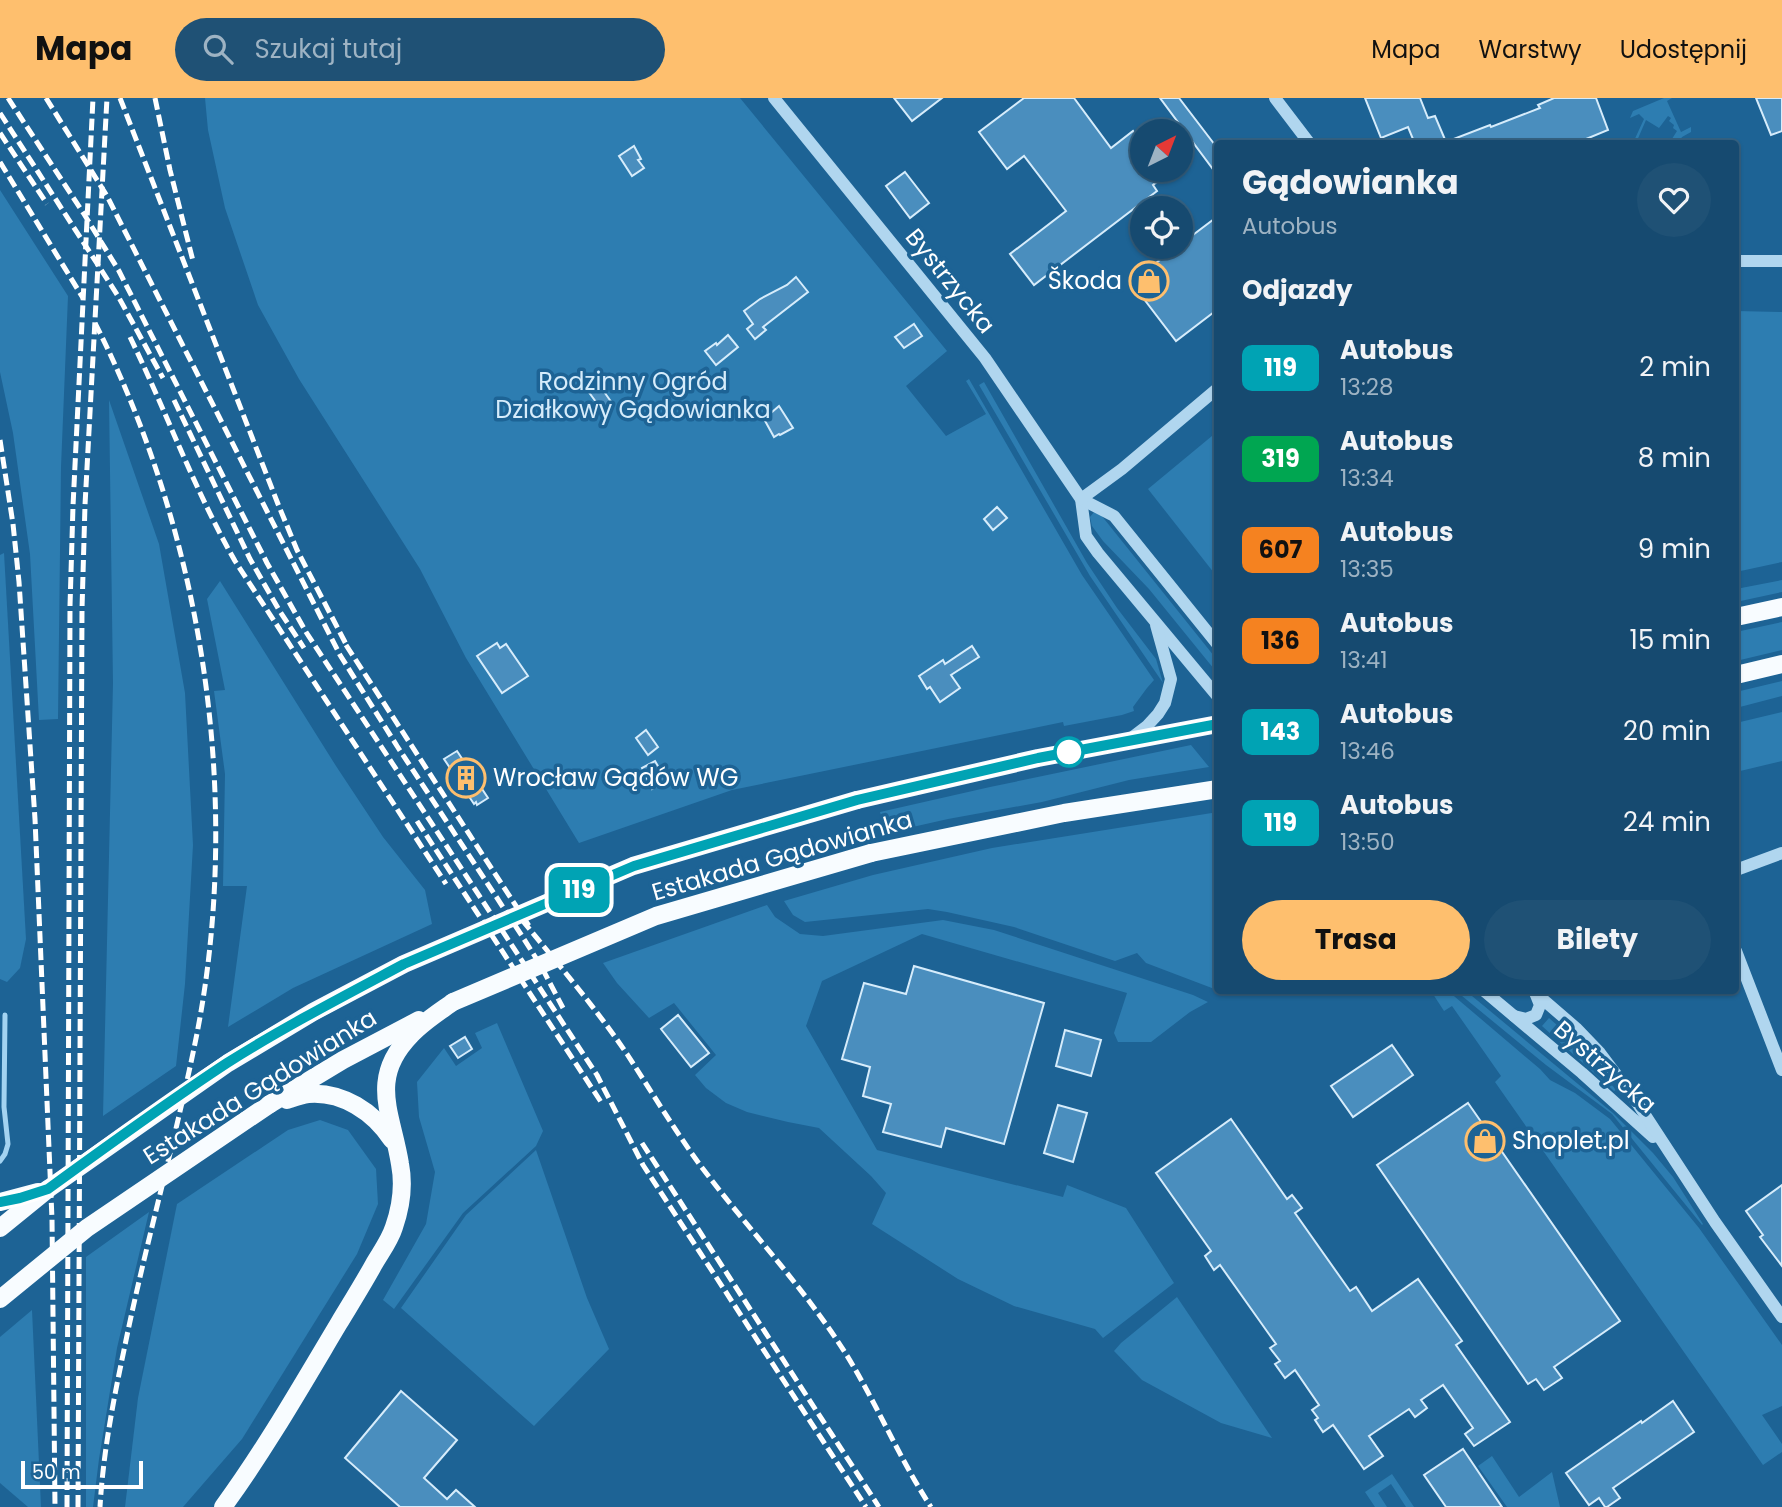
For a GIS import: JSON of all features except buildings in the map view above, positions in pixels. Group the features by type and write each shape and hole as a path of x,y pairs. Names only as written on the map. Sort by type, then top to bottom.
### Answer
{"main road":[{"path":"1739,616 1782,607"},
{"path":"1739,674 1782,664"},
{"name":"Estakada Gądowianka","path":"0,1228 48,1189 228,1063 313,1012 404,964 634,866 857,800 1038,758 1214,725"},
{"name":"Estakada Gądowianka","path":"0,1299 87,1228 270,1104 343,1060 453,1002 656,916 871,853 1064,813 1214,790"},
{"path":"223,1507 283,1417 394,1228 402,1194 401,1165 386,1099 389,1070 411,1035 453,1002"},
{"path":"270,1104 308,1094 344,1099 378,1122 397,1148"},
{"path":"0,1202 48,1189"}],"street":[{"name":"Bystrzycka","path":"775,98 985,358 1081,499 1086,536 1115,576 1214,692"},
{"path":"1275,98 1307,140"},
{"path":"1739,261 1782,261"},
{"path":"1081,499 1122,469 1214,391"},
{"name":"Bystrzycka","path":"1081,499 1114,516 1214,640"},
{"path":"1129,740 1147,726 1166,703 1171,679 1155,621"},
{"path":"1739,869 1782,853"},
{"path":"1739,959 1782,1070"},
{"name":"Bystrzycka","path":"1488,994 1582,1073 1666,1149"},
{"path":"1514,1016 1526,1019 1536,1015 1540,1005 1534,994"},
{"name":"Bystrzycka","path":"1535,994 1576,1028 1634,1098 1715,1222 1782,1317"}],"green space":[{"name":"Rodzinny Ogród Działkowy Gądowianka","path":"205,98 740,98 947,351 906,386 946,436 986,414 966,381 969,379 1082,575 1154,680 1133,707 1134,711 1122,715 1064,726 1063,722 732,790 579,843 466,658 420,569 299,379 258,305 225,208 208,130"},
{"path":"1664,98 1672,98 1667,101 1681,132 1691,127 1691,132 1680,140 1671,140 1677,131 1668,116 1659,128 1646,120 1637,140 1634,140 1644,119 1639,114 1630,118 1633,111"},
{"path":"0,190 68,296 61,467 58,719 39,720 30,554 13,433 0,372"},
{"path":"1739,311 1782,312 1782,562 1739,571"},
{"path":"984,382 1087,563 1156,659 1163,683 1090,576 979,385"},
{"path":"109,400 159,544 185,693 193,845 185,984 176,1066 103,1116 113,683"},
{"path":"1214,434 1214,573 1148,489"},
{"path":"1094,512 1101,515 1214,656 1214,669 1149,589 1103,541 1092,526 1090,517"},
{"path":"4,553 26,939 20,968 7,982 0,979 0,555"},
{"path":"1782,580 1782,592 1739,601 1739,588"},
{"path":"220,581 383,837 425,890 432,924 293,988 228,1027 247,886 223,886 225,774 214,691 225,690 207,599"},
{"path":"1782,622 1782,650 1739,660 1739,631"},
{"path":"1782,681 1782,696 1739,707 1739,691"},
{"path":"1782,712 1782,761 1739,771 1739,722"},
{"path":"1191,745 1209,767 1129,780 1042,802 886,833 880,812 990,787"},
{"path":"1214,813 1214,989 1146,963 1137,953 1115,961 1014,927 947,912 928,909 805,922 793,915 784,901 873,875 992,848"},
{"path":"767,905 775,917 800,934 823,936 943,920 994,930 1208,1002 1190,1012 1151,1042 1118,1042 1114,1033 1127,993 922,934 822,981 806,1026 877,1150 1063,1197 1067,1185 1126,1208 1174,1283 1103,1338 1095,1329 1014,1306 958,1279 872,1224 886,1193 819,1128 747,1112 726,1103 706,1088 695,1075 716,1055 674,1003 649,1018 603,963"},
{"path":"1433,994 1452,994 1550,1080 1575,1093 1610,1119 1699,1228 1782,1345 1782,1406 1762,1415 1782,1444 1782,1452 1763,1465 1495,1082 1501,1076 1452,1006 1444,1011"},
{"path":"1460,994 1470,994 1613,1113 1673,1177 1702,1225 1612,1114 1546,1065"},
{"path":"1549,1018 1575,1041 1616,1090 1542,1026"},
{"path":"497,1023 543,1131 536,1146 463,1213 394,1309 383,1300 426,1224 435,1172 419,1117 417,1082 444,1048 456,1066 482,1048 475,1033"},
{"path":"320,1120 348,1130 376,1169 378,1204 357,1254 242,1439 183,1507 125,1507 138,1398 177,1204 288,1130"},
{"path":"536,1150 587,1298 609,1349 534,1426 401,1308 466,1215"},
{"path":"149,1212 117,1348 93,1507 86,1507 86,1257"},
{"path":"1177,1297 1272,1438 1221,1423 1142,1380 1114,1351"},
{"path":"32,1310 41,1507 28,1507 0,1483 0,1337"},
{"path":"1492,1456 1519,1497 1552,1472 1560,1507 1507,1507 1478,1466"},
{"path":"1392,1474 1414,1507 1406,1507 1391,1484 1378,1493 1387,1507 1375,1507 1365,1492"}],"waterway":[{"path":"0,1161 8,1144 4,1107 5,1015"}],"railway":[{"path":"8,98 119,271 267,563 306,632 597,1075 643,1165 866,1507"},
{"path":"46,98 107,196 340,655 541,966 563,1008"},
{"path":"67,1507 70,606 93,98"},
{"path":"78,1507 82,609 107,98"},
{"path":"120,98 297,550 347,646"},
{"path":"155,98 193,261"},
{"path":"0,113 118,296 163,378"},
{"path":"0,133 47,204"},
{"path":"0,162 83,298"},
{"path":"95,323 133,407 164,496 188,587 205,680 214,774 215,868 208,961 193,1053 140,1276 112,1409 100,1507"},
{"path":"130,337 206,506 235,561 446,884"},
{"path":"174,400 250,559 304,648"},
{"path":"0,440 19,582 35,819 52,1219 55,1507"},
{"path":"346,645 529,926"},
{"path":"417,821 603,1105"},
{"path":"522,920 615,1037 700,1165 794,1281 829,1329 857,1373 931,1507"},
{"path":"642,1143 879,1507"}],"bus line":[{"name":"119","path":"0,1202 48,1189 228,1063 313,1012 404,964 634,866 857,800 1038,758 1214,725"}],"place":[{"name":"Škoda","path":"1149,281"},
{"name":"Wrocław Gądów WG","path":"466,778"},
{"name":"Shoplet.pl","path":"1485,1141"}]}
